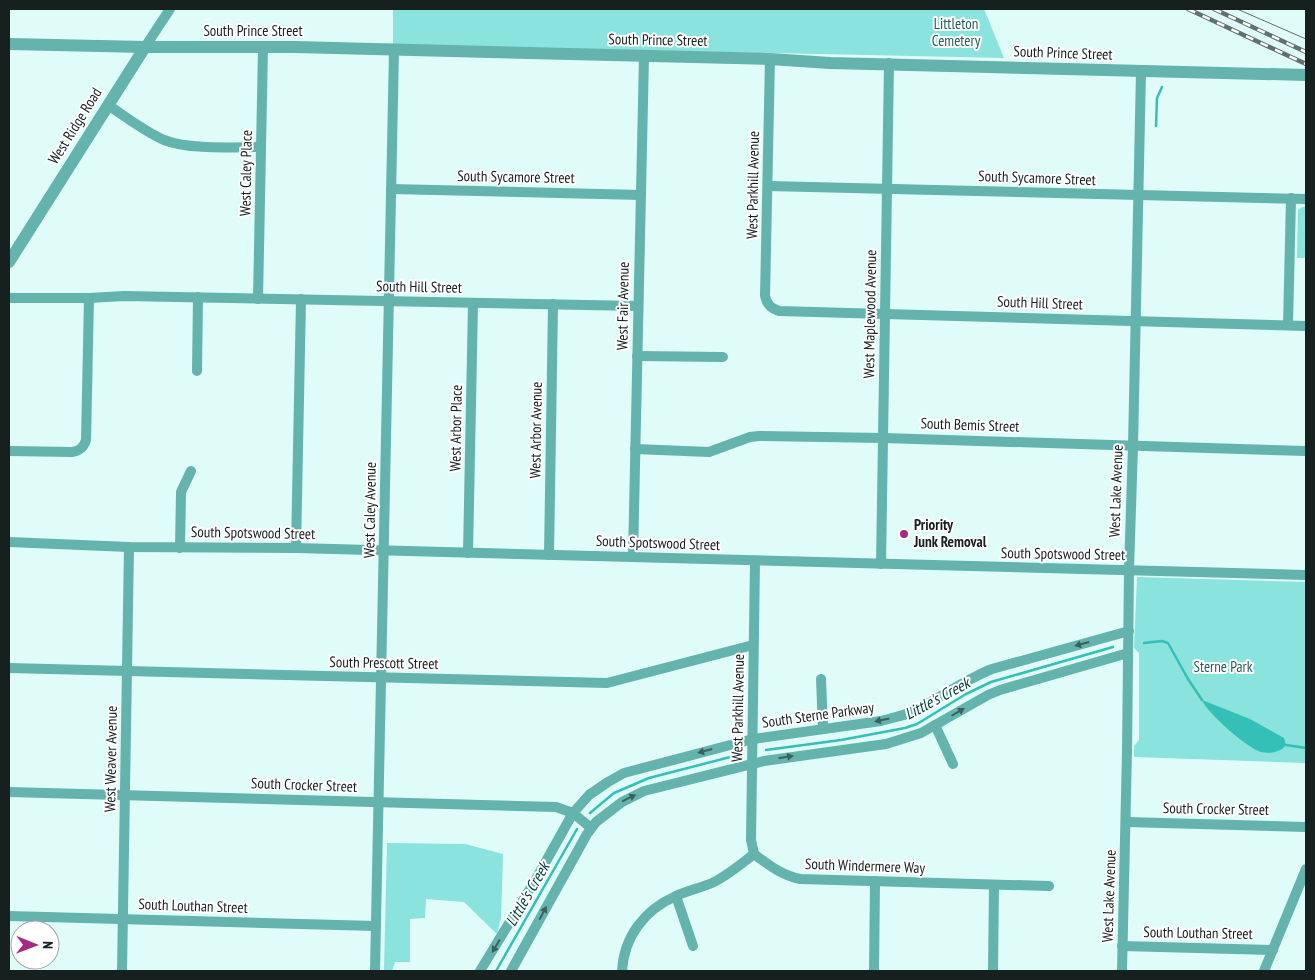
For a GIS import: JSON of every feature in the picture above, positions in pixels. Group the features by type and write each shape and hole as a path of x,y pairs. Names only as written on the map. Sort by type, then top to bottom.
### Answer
{"street":[{"name":"West Ridge Road","path":"9,262 170,9"},
{"name":"South Prince Street","path":"9,44 145,48 295,47 770,59 830,63 1306,74"},
{"name":"West Caley Place","path":"258,299 262,48"},
{"name":"West Caley Avenue","path":"375,971 394,50"},
{"name":"West Fair Avenue","path":"633,557 644,56"},
{"name":"West Parkhill Avenue","path":"770,59 765,296 767,303 772,308"},
{"name":"West Maplewood Avenue","path":"881,564 890,63"},
{"name":"West Lake Avenue","path":"1122,971 1141,71"},
{"path":"108,105 151,133 176,144 261,148"},
{"name":"South Sycamore Street","path":"768,186 1306,199"},
{"name":"South Sycamore Street","path":"391,190 641,195"},
{"path":"1288,325 1291,198"},
{"name":"South Hill Street","path":"9,298 124,296 638,306"},
{"path":"197,371 198,297"},
{"path":"9,451 72,452 81,449 84,445 86,440 89,298"},
{"path":"296,548 301,299"},
{"name":"West Arbor Place","path":"468,553 473,302"},
{"name":"West Arbor Avenue","path":"549,555 553,304"},
{"name":"South Hill Street","path":"772,308 780,310 1306,326"},
{"path":"637,356 723,357"},
{"name":"South Bemis Street","path":"636,450 709,452 750,437 759,436 1306,451"},
{"path":"180,548 181,492 191,471"},
{"name":"South Spotswood Street","path":"9,542 129,547 296,548 1306,575"},
{"name":"West Weaver Avenue","path":"122,971 129,547"},
{"name":"West Parkhill Avenue","path":"754,561 751,840 754,854"},
{"name":"South Sterne Parkway","path":"480,971 531,887 572,813 589,795 624,773 752,739 898,717 911,712 978,674 1128,631"},
{"name":"South Prescott Street","path":"9,668 606,683 753,646"},
{"path":"511,971 591,828 622,802 644,791 752,764 826,751 886,744 921,733 1000,690 1128,653"},
{"path":"821,679 823,728"},
{"path":"934,725 953,764"},
{"name":"South Crocker Street","path":"9,792 556,806 572,813 591,828"},
{"name":"South Crocker Street","path":"1126,822 1306,827"},
{"path":"622,971 625,950 635,928 654,909 676,896 712,883 754,854"},
{"name":"South Windermere Way","path":"754,854 777,871 789,877 800,879 1049,886"},
{"path":"1264,971 1306,869"},
{"path":"874,971 875,881"},
{"path":"993,971 994,885"},
{"path":"676,896 694,946"},
{"name":"South Louthan Street","path":"9,916 376,926"},
{"name":"South Louthan Street","path":"1122,946 1272,950"}],"green space":[{"name":"Littleton Cemetery","path":"393,9 984,9 1004,58 393,45"},
{"path":"1306,207 1306,258 1297,258 1298,210"},
{"name":"Sterne Park","path":"1137,577 1306,582 1306,763 1134,757 1134,746 1139,740 1139,653 1134,648"},
{"path":"387,843 465,844 503,854 501,918 497,934 464,902 426,899 425,918 410,919 410,962 395,962 392,971 384,971"}],"shaded area":[{"path":"1202,700 1250,719 1284,738 1286,745 1272,753 1261,752 1255,749 1237,737 1219,721"}],"waterway":[{"path":"1156,126 1157,98 1162,87"},
{"name":"Little's Creek","path":"1144,643 1162,641 1168,643 1202,700"},
{"name":"Little's Creek","path":"766,750 841,740 905,728 917,724 966,694 991,682 1113,647"},
{"name":"Little's Creek","path":"1286,745 1306,748"},
{"name":"Little's Creek","path":"590,813 614,793 649,778 742,754"},
{"name":"Little's Creek","path":"496,971 577,829"}],"tram line":[{"path":"1237,9 1306,39"}],"railway":[{"path":"1188,9 1306,64"},
{"path":"1214,9 1306,52"}],"place":[{"name":"Priority Junk Removal","path":"904,534"}]}
